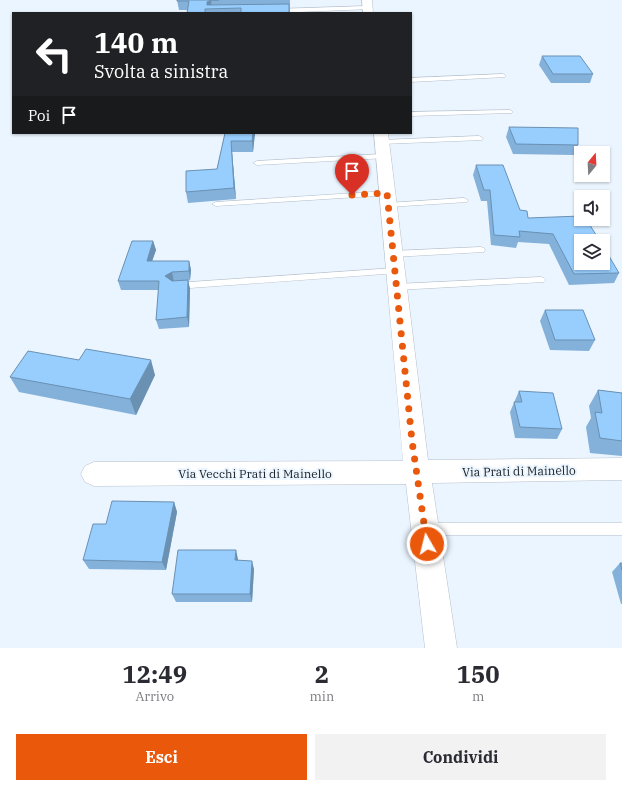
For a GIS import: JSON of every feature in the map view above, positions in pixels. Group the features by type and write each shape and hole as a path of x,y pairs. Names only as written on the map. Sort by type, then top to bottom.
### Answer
{"street":[{"path":"382,144 417,472 442,648"},
{"name":"Via Prati di Mainello","path":"417,472 622,469"},
{"name":"Via Vecchi Prati di Mainello","path":"94,474 417,472"}],"lane":[{"path":"283,8 367,7"},
{"path":"267,11 367,7"},
{"path":"412,80 503,76"},
{"path":"412,110 477,108"},
{"path":"412,114 510,112"},
{"path":"257,162 382,144 479,138"},
{"path":"216,204 388,199 464,200"},
{"path":"395,271 480,250"},
{"path":"174,286 395,271 541,280"},
{"path":"425,529 622,529"}],"building":[{"path":"211,0 207,2 207,5 289,4 289,12 241,12 241,8 205,9 205,12 187,12 189,1 177,1"},
{"path":"542,56 580,56 593,74 553,74"},
{"path":"509,127 578,128 578,145 516,144"},
{"path":"225,134 253,134 252,141 231,141 234,188 186,192 186,171 217,169"},
{"path":"476,165 503,165 520,210 527,211 528,218 574,216 574,226 590,226 596,234 574,234 574,270 610,270 610,258 619,273 574,274 553,234 519,231 520,237 494,235 490,190 484,190"},
{"path":"132,241 153,241 147,261 189,261 189,271 172,272 165,276 172,281 188,280 187,317 156,320 159,281 118,281"},
{"path":"545,310 583,310 595,340 555,340"},
{"path":"86,349 151,360 130,399 10,377 28,351 79,360"},
{"path":"598,390 622,393 622,441 600,438 595,412 602,413"},
{"path":"519,391 553,393 562,429 520,427 514,402 522,402"},
{"path":"112,501 174,502 162,562 83,560 93,524 106,524"},
{"path":"178,550 236,550 235,560 252,561 250,594 172,594"}],"route":[{"path":"352,195 387,193 412,441 427,544"}]}
